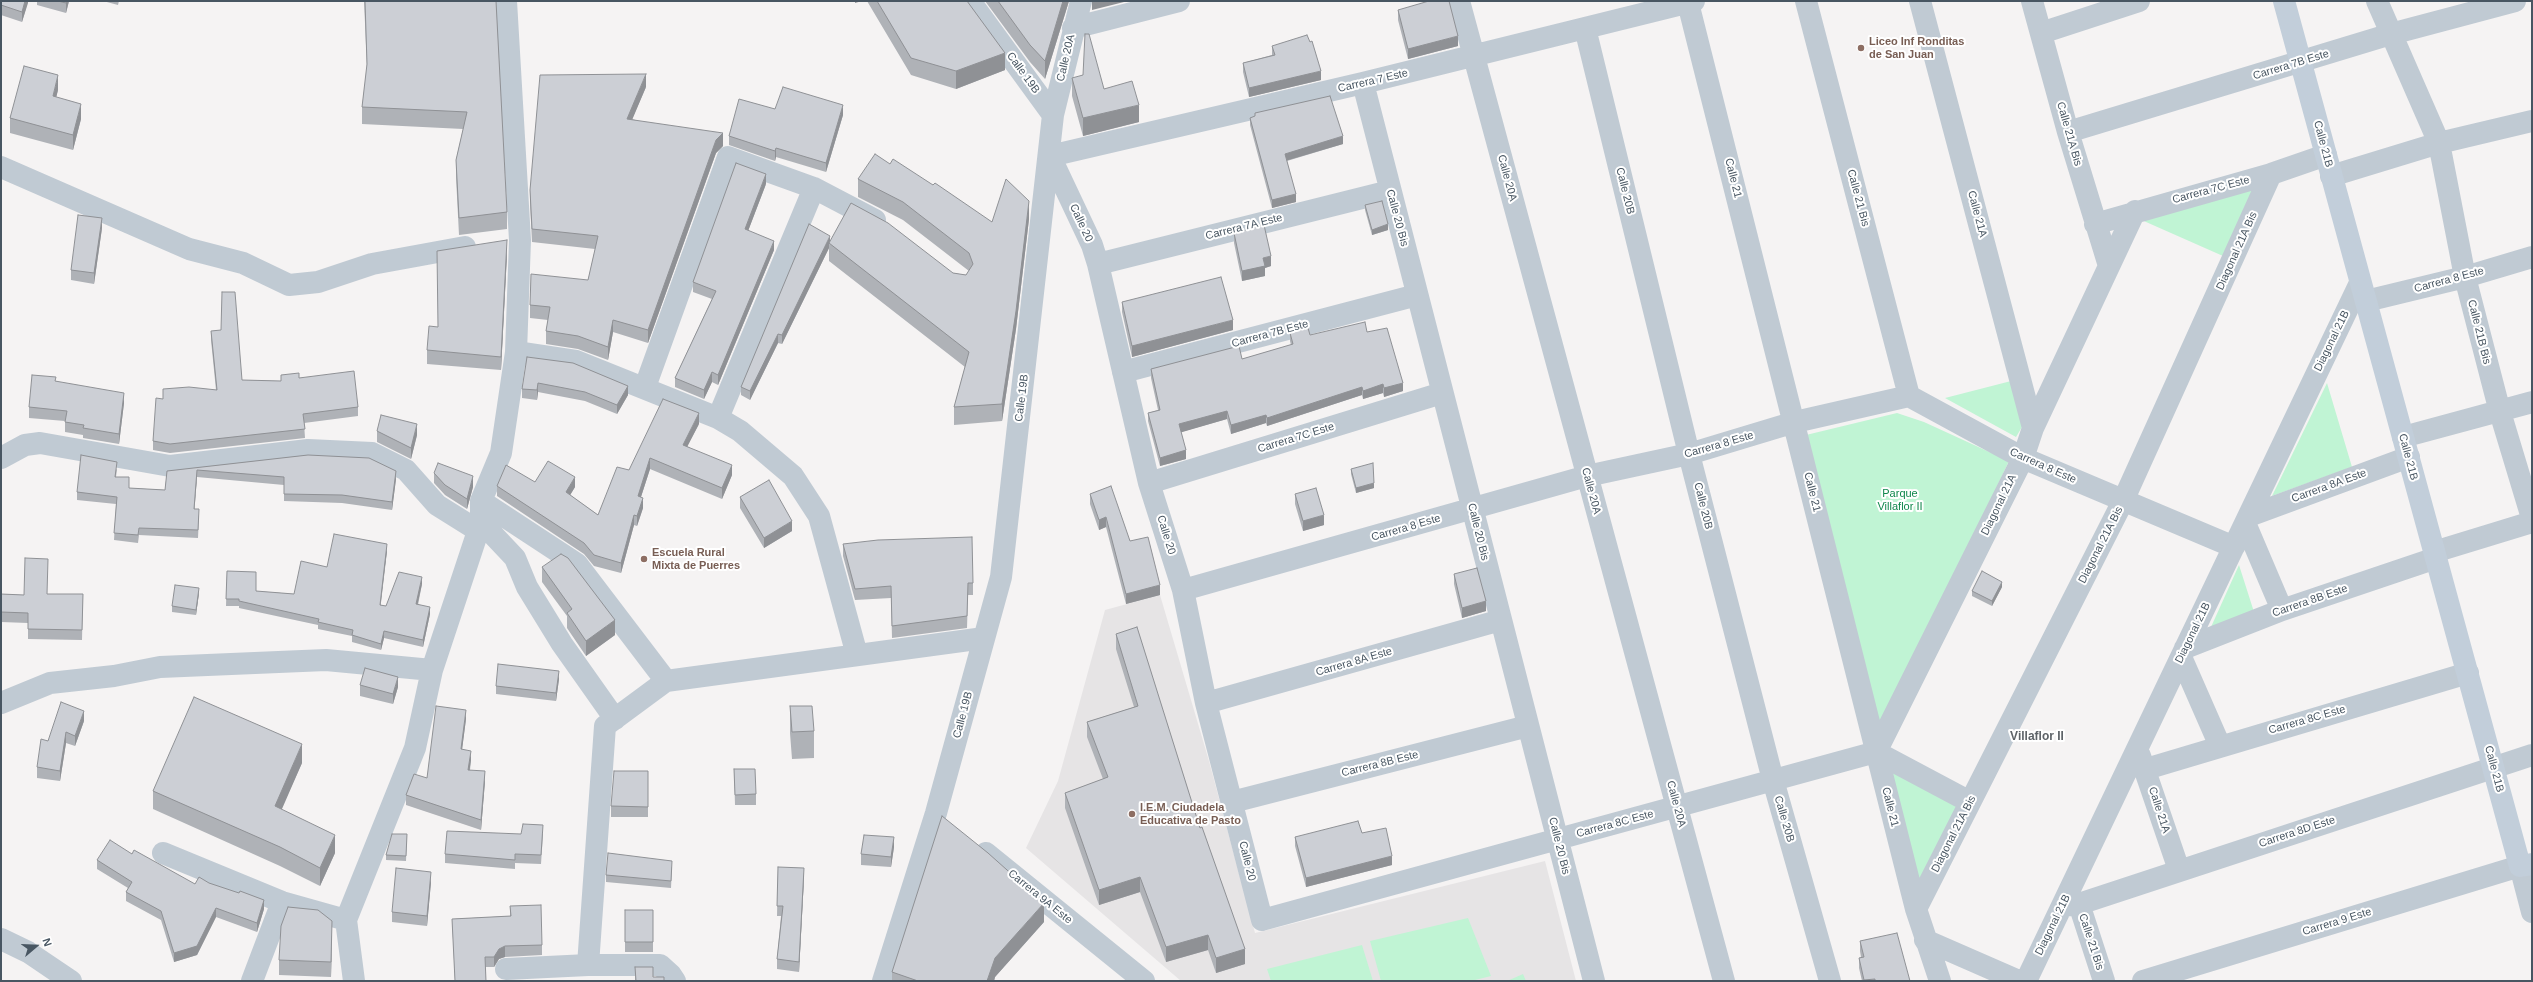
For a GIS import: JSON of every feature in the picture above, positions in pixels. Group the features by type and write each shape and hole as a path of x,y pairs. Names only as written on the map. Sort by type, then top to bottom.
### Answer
{"street":[{"path":"354,981 346,920 415,748 432,670 500,453 516,352 520,240 506,1"},
{"name":"Calle 19B","path":"883,981 936,813 1001,577 1050,156 1053,115 970,1"},
{"name":"Calle 20A","path":"1053,115 1073,28 1082,1"},
{"path":"1073,28 1179,1"},
{"name":"Calle 20A","path":"1459,1 1724,981"},
{"name":"Calle 21 Bis","path":"1806,1 1909,396"},
{"name":"Calle 21A","path":"1920,1 2033,428"},
{"name":"Calle 21A Bis","path":"2032,1 2068,132 2109,266"},
{"path":"2041,33 2140,1"},
{"name":"Calle 21B","path":"2284,1 2362,293 2406,447 2493,767 2526,865 2532,912"},
{"name":"Calle 21B Bis","path":"2377,1 2439,143 2465,277 2500,412 2532,518"},
{"name":"Carrera 7B Este","path":"2068,132 2392,34 2515,1"},
{"name":"Carrera 7 Este","path":"1050,156 1362,83 1691,2"},
{"name":"Calle 21","path":"1691,2 1876,752 1916,909 1925,940 1940,981"},
{"name":"Calle 20B","path":"1585,28 1689,454 1774,780 1830,981"},
{"name":"Calle 20 Bis","path":"1362,83 1594,981"},
{"name":"Carrera 7C Este","path":"2095,224 2135,211 2271,174 2329,165 2439,143 2532,121"},
{"name":"Calle 20","path":"1050,156 1092,245 1098,264 1150,483 1183,590 1206,703 1262,920"},
{"path":"645,387 728,157 814,188 895,230"},
{"path":"1,166 189,248 243,263 289,285 318,282 372,264 520,240"},
{"name":"Diagonal 21A Bis","path":"1916,909 2123,501 2271,174"},
{"path":"718,418 814,188"},
{"name":"Carrera 7A Este","path":"1098,264 1390,191"},
{"name":"Diagonal 21A","path":"1876,752 2022,458 2033,428 2135,211"},
{"name":"Carrera 8 Este","path":"2362,293 2465,277 2532,257"},
{"name":"Diagonal 21B","path":"2026,981 2070,905 2141,759 2183,652 2247,519 2362,293"},
{"name":"Carrera 7B Este","path":"1123,372 1417,295"},
{"path":"516,352 576,361 645,387 718,418 740,431 793,476 819,516 857,655"},
{"name":"Carrera 7C Este","path":"1150,483 1442,393"},
{"name":"Carrera 8 Este","path":"1183,590 1587,476 1689,454 1795,422 1909,396 2022,458 2234,547"},
{"name":"Carrera 8A Este","path":"2247,519 2406,447 2500,412 2532,402"},
{"path":"1,458 25,444 40,443 170,466 308,450 372,453 406,470 437,505 480,518 577,564 666,681"},
{"path":"480,518 515,558 527,587 562,644 615,719"},
{"path":"2247,519 2282,610"},
{"name":"Carrera 8B Este","path":"2183,652 2282,610 2532,522"},
{"name":"Carrera 8A Este","path":"1206,703 1501,620"},
{"path":"588,965 605,726 666,681 984,638"},
{"path":"2183,652 2220,746"},
{"path":"1,703 50,683 114,676 160,667 326,660 432,670"},
{"name":"Carrera 8C Este","path":"2141,759 2220,746 2468,673"},
{"name":"Carrera 8B Este","path":"1232,802 1528,726"},
{"path":"1876,752 1970,802"},
{"name":"Carrera 8C Este","path":"1262,920 1876,752"},
{"name":"Carrera 8D Este","path":"2070,905 2532,755"},
{"name":"Calle 21A","path":"2141,759 2180,870"},
{"path":"936,813 954,827"},
{"name":"Carrera 9A Este","path":"972,842 1144,981"},
{"path":"163,854 282,902 346,920"},
{"name":"Carrera 9 Este","path":"2143,981 2177,976 2526,865"},
{"path":"252,981 282,902"},
{"name":"Calle 21 Bis","path":"2070,905 2104,981"},
{"path":"1,939 28,952 71,981"},
{"path":"1925,940 2018,981"},
{"path":"506,969 588,965 660,966 671,975 675,981"}],"shaded area":[{"name":"I.E.M. Ciudadela Educativa de Pasto","path":"1160,595 1209,761 1255,933 1545,861 1576,981 1181,981 1026,848 1058,781 1105,610"}],"green space":[{"path":"2258,182 2223,256 2137,218"},
{"path":"2015,380 2025,422 2016,437 1945,398"},
{"path":"2327,383 2352,467 2272,496"},
{"name":"Parque Villaflor II","path":"1897,413 1924,422 2009,461 1878,738 1806,435"},
{"path":"2239,565 2254,612 2211,627"},
{"path":"1885,768 1960,805 1916,901"},
{"path":"1468,918 1491,976 1471,981 1381,981 1370,941"},
{"path":"1362,945 1373,981 1271,981 1267,969"},
{"path":"1523,974 1526,981 1507,981"}],"building":[{"path":"1,1 25,1 22,12 1,5"},
{"path":"365,1 496,1 507,212 459,218 456,160 467,112 362,107 367,64"},
{"path":"877,1 967,1 1005,53 956,71 911,58"},
{"path":"998,1 1063,1 1045,61 1030,45"},
{"path":"1429,1 1449,1 1458,36 1408,49 1398,10"},
{"path":"1085,34 1089,34 1104,89 1132,81 1139,105 1083,118 1072,78 1083,75"},
{"path":"1307,35 1310,42 1312,41 1321,71 1249,88 1243,63 1275,55 1272,46"},
{"path":"24,66 58,75 53,96 81,104 73,135 10,118"},
{"path":"646,74 627,119 723,133 716,140 648,330 613,320 608,347 578,336 546,331 550,307 530,305 531,274 588,280 598,236 532,229 530,190 540,75"},
{"path":"783,87 843,105 826,163 776,148 775,151 729,136 739,99 775,109"},
{"path":"1330,96 1343,136 1285,154 1296,194 1272,200 1250,118 1255,116 1255,113"},
{"path":"875,154 890,164 893,159 933,185 935,183 992,222 1006,179 1029,201 1016,311 1002,404 954,407 969,352 829,243 851,203 888,223 953,273 966,275 973,264 969,253 903,202 858,179"},
{"path":"736,163 766,174 745,229 774,241 718,375 712,372 704,390 675,378 716,291 693,282"},
{"path":"1382,201 1388,224 1372,230 1365,205"},
{"path":"78,215 102,218 94,273 71,270"},
{"path":"809,224 830,236 782,335 778,334 750,391 741,387"},
{"path":"1264,225 1271,256 1263,258 1265,266 1242,271 1234,233"},
{"path":"507,240 501,357 427,350 429,326 438,327 437,251"},
{"path":"1221,277 1233,320 1132,346 1122,302"},
{"path":"222,292 235,292 242,380 281,381 281,375 299,373 299,378 354,371 358,407 303,414 305,429 170,444 153,441 156,398 163,399 163,389 189,387 217,390 211,331 221,330"},
{"path":"1365,322 1367,332 1387,328 1403,383 1384,388 1383,384 1363,391 1362,387 1267,418 1266,415 1231,425 1227,411 1179,424 1186,450 1160,458 1148,413 1160,410 1151,369 1239,346 1242,359 1293,344 1290,333 1308,328 1310,335"},
{"path":"527,357 573,363 628,386 617,405 585,392 538,383 537,390 522,389"},
{"path":"32,375 56,377 55,381 124,393 119,434 83,428 84,425 65,422 67,411 29,407"},
{"path":"663,399 699,413 683,445 732,465 722,488 650,458 638,496 643,498 637,516 634,515 621,563 594,555 584,543 497,486 506,465 535,482 548,461 575,477 566,492 598,515 617,467 629,470"},
{"path":"381,415 417,424 411,448 377,431"},
{"path":"81,455 117,462 115,477 129,477 129,488 165,490 167,471 308,455 369,458 396,471 392,502 342,495 284,494 284,477 197,470 194,509 199,509 198,530 139,528 138,535 114,533 117,497 77,492"},
{"path":"438,463 473,476 467,499 445,485 434,473"},
{"path":"1373,463 1374,483 1356,488 1351,469"},
{"path":"769,480 792,521 764,538 740,497"},
{"path":"1111,486 1130,541 1148,537 1160,585 1126,594 1106,517 1099,520 1090,494"},
{"path":"1316,488 1324,515 1303,521 1295,494"},
{"path":"334,534 387,544 380,605 386,606 399,572 422,577 416,604 430,607 423,640 384,631 381,644 352,635 353,630 318,622 319,619 239,601 239,599 226,599 227,571 256,572 256,591 294,594 301,561 327,567"},
{"path":"972,537 973,583 968,583 967,616 892,626 891,586 855,589 843,544 878,540"},
{"path":"561,554 568,558 615,620 586,641 567,613 572,609 542,567"},
{"path":"25,558 48,559 47,594 83,594 82,630 28,629 28,613 1,612 1,594 24,595"},
{"path":"1477,568 1486,601 1462,608 1454,574"},
{"path":"1982,571 2002,582 1992,601 1972,591"},
{"path":"175,585 199,588 196,610 172,606"},
{"path":"1137,627 1200,828 1202,827 1245,949 1216,958 1208,935 1166,947 1140,877 1099,890 1065,793 1108,777 1087,722 1138,706 1116,634"},
{"path":"498,664 559,671 556,693 496,686"},
{"path":"365,668 398,677 393,694 360,685"},
{"path":"194,697 302,744 275,806 335,835 320,868 280,847 153,791"},
{"path":"61,702 84,711 75,736 66,732 60,771 37,767 41,739 48,741"},
{"path":"436,706 466,710 461,749 471,751 468,770 485,771 481,820 406,795 414,774 427,778"},
{"path":"790,706 812,706 814,731 792,732"},
{"path":"734,769 755,769 756,794 735,795"},
{"path":"614,771 648,771 648,807 611,806"},
{"path":"942,816 988,853 1044,903 995,958 987,981 918,981 892,972"},
{"path":"1358,821 1362,833 1386,828 1392,856 1306,878 1295,837"},
{"path":"523,824 543,825 541,855 515,854 515,860 445,854 447,831 521,834"},
{"path":"392,834 407,834 406,856 386,855"},
{"path":"864,835 894,837 891,857 861,854"},
{"path":"110,840 132,854 134,850 195,884 199,877 209,883 239,893 240,891 264,900 257,923 216,908 197,946 174,953 161,911 126,892 132,882 97,860"},
{"path":"608,853 672,861 671,881 606,875"},
{"path":"778,867 804,868 799,962 777,959 783,906 777,906"},
{"path":"396,868 431,872 427,916 392,912"},
{"path":"541,905 542,945 505,946 499,949 494,957 485,957 486,981 455,981 452,919 511,916 510,906"},
{"path":"288,907 318,910 332,921 331,962 279,960 281,926"},
{"path":"625,910 653,910 653,942 625,942"},
{"path":"1897,933 1910,981 1875,981 1875,979 1864,980 1859,958 1864,957 1860,941"},
{"path":"635,967 653,967 653,977 664,977 664,981 636,981"}],"place":[{"name":"Liceo Inf Ronditas de San Juan","path":"1861,48"},
{"name":"Escuela Rural Mixta de Puerres","path":"644,559"},
{"name":"I.E.M. Ciudadela Educativa de Pasto","path":"1132,814"}],"district":[{"name":"Villaflor II","path":"2037,737"}]}
